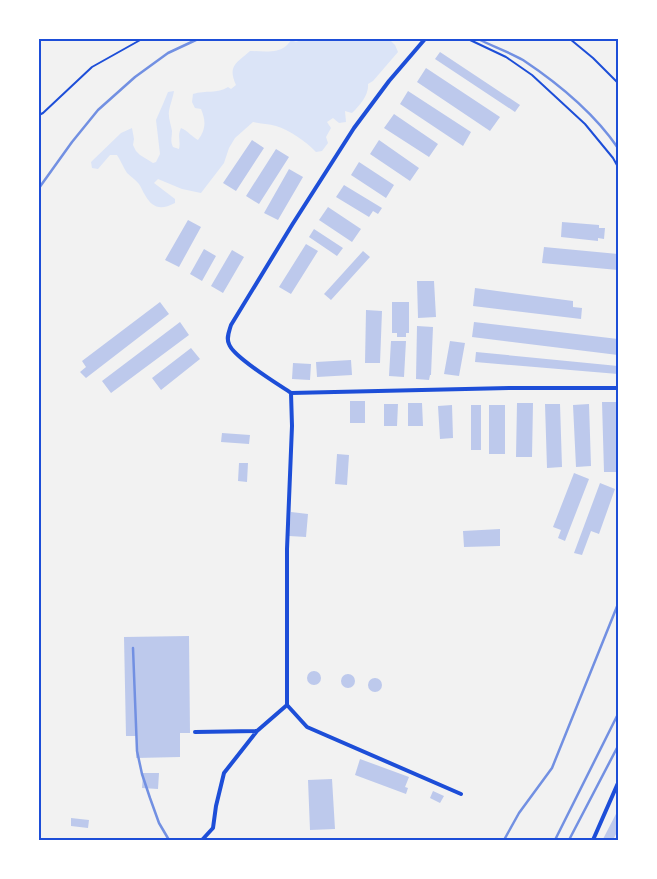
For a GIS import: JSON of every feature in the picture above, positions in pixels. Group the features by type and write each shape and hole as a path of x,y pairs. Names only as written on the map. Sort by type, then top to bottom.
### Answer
{"street":[{"path":"425,39 389,81 354,128 292,225 231,325 227,338 229,346 237,356 291,393 500,388 618,388"},
{"path":"291,393 292,426 287,549 287,705 307,727 461,794"},
{"path":"202,840 213,828 224,773 257,731 287,705"},
{"path":"195,732 257,731"},
{"path":"593,840 618,783"}],"lane":[{"path":"39,114 43,113 92,67 142,39"},
{"path":"468,39 506,56 532,75 585,124 618,167"},
{"path":"570,39 593,58 618,83"}],"shaded area":[{"path":"302,39 353,39 358,41 361,39 389,39 395,45 398,52 373,81 368,84 365,96 358,107 352,113 345,111 346,122 339,123 333,118 327,122 331,128 326,137 328,143 322,151 316,152 308,144 286,130 273,125 253,122 235,138 224,163 201,193 182,189 158,179 154,183 175,199 175,203 166,207 154,206 148,200 139,184 127,173 117,155 110,155 98,169 92,168 91,162 121,133 132,128 133,145 136,151 153,163 156,162 160,154 156,120 168,92 174,91 169,108 173,147 179,149 181,128 198,140 204,129 204,117 201,109 195,108 192,102 193,94 228,87 231,89 236,85 233,78 235,65 250,51 269,52 278,50 286,46 291,40 296,42"}],"building":[{"path":"440,52 520,105 515,112 435,59"},
{"path":"426,68 500,117 490,131 417,82"},
{"path":"408,91 471,132 463,146 400,104"},
{"path":"394,114 438,144 429,157 384,128"},
{"path":"252,140 264,148 236,191 223,183"},
{"path":"379,140 419,168 410,181 370,154"},
{"path":"276,149 289,157 259,204 246,196"},
{"path":"359,162 394,185 386,198 351,175"},
{"path":"289,169 303,177 278,220 264,213"},
{"path":"344,185 382,208 378,214 373,211 369,217 336,197"},
{"path":"328,207 361,229 352,242 319,220"},
{"path":"188,220 201,227 179,267 165,260"},
{"path":"562,222 599,225 599,228 605,228 604,239 598,238 598,241 561,237"},
{"path":"314,229 343,248 337,256 309,237"},
{"path":"306,244 318,251 291,294 279,287"},
{"path":"544,247 618,254 618,270 542,263"},
{"path":"204,249 216,256 202,281 190,274"},
{"path":"232,250 244,257 223,293 211,286"},
{"path":"363,251 370,257 331,300 324,294"},
{"path":"417,281 434,281 436,317 418,318"},
{"path":"475,288 573,301 573,307 582,308 581,319 473,306"},
{"path":"160,302 169,314 86,378 80,372 86,367 82,361"},
{"path":"392,302 409,302 409,333 406,333 406,337 397,337 397,333 392,333"},
{"path":"366,310 382,311 380,363 365,363"},
{"path":"180,322 189,335 111,393 102,381"},
{"path":"474,322 618,339 618,355 472,337"},
{"path":"417,326 433,327 431,375 429,380 416,379"},
{"path":"391,341 406,341 404,377 389,376"},
{"path":"450,341 465,343 459,376 444,374"},
{"path":"191,348 200,359 161,390 152,378"},
{"path":"476,352 618,366 618,374 475,362"},
{"path":"351,360 352,375 317,377 316,362"},
{"path":"293,363 311,364 310,380 292,379"},
{"path":"350,401 365,401 365,423 350,423"},
{"path":"602,402 616,402 618,472 604,472"},
{"path":"408,403 422,403 423,426 408,426"},
{"path":"517,403 533,403 532,457 516,457"},
{"path":"384,404 398,404 397,426 384,426"},
{"path":"545,404 560,404 562,467 547,468"},
{"path":"589,404 591,466 576,467 573,405"},
{"path":"452,405 453,438 440,439 438,406"},
{"path":"471,405 481,405 481,450 471,450"},
{"path":"489,405 505,405 505,454 489,454"},
{"path":"222,433 250,435 249,444 221,442"},
{"path":"337,454 349,455 347,485 335,484"},
{"path":"239,463 248,463 247,482 238,481"},
{"path":"574,473 589,479 565,541 558,538 561,530 553,527"},
{"path":"600,483 615,489 599,534 591,531 582,555 574,553"},
{"path":"291,512 308,514 306,537 289,536"},
{"path":"500,529 500,546 464,547 463,531"},
{"path":"189,636 190,733 180,733 180,757 136,758 136,736 126,736 124,637"},
{"path":"314,671 319,673 321,678 319,683 314,685 309,683 307,678 309,673"},
{"path":"348,674 353,676 355,681 353,686 348,688 343,686 341,681 343,676"},
{"path":"375,678 380,680 382,685 380,690 375,692 370,690 368,685 370,680"},
{"path":"360,759 409,777 405,787 408,788 406,794 355,775"},
{"path":"143,773 159,773 158,789 142,788"},
{"path":"332,779 335,829 310,830 308,780"},
{"path":"433,791 444,796 440,803 430,798"},
{"path":"618,810 618,830 613,840 603,839"},
{"path":"71,818 89,820 88,828 71,826"}],"railway":[{"path":"39,188 98,110 135,77 168,53 198,39"},
{"path":"478,39 523,60 550,79 587,111 618,148"},
{"path":"504,840 519,813 552,768 618,604"},
{"path":"133,648 137,751 150,798 159,823 169,840"},
{"path":"555,840 618,714"},
{"path":"569,840 618,746"}]}
